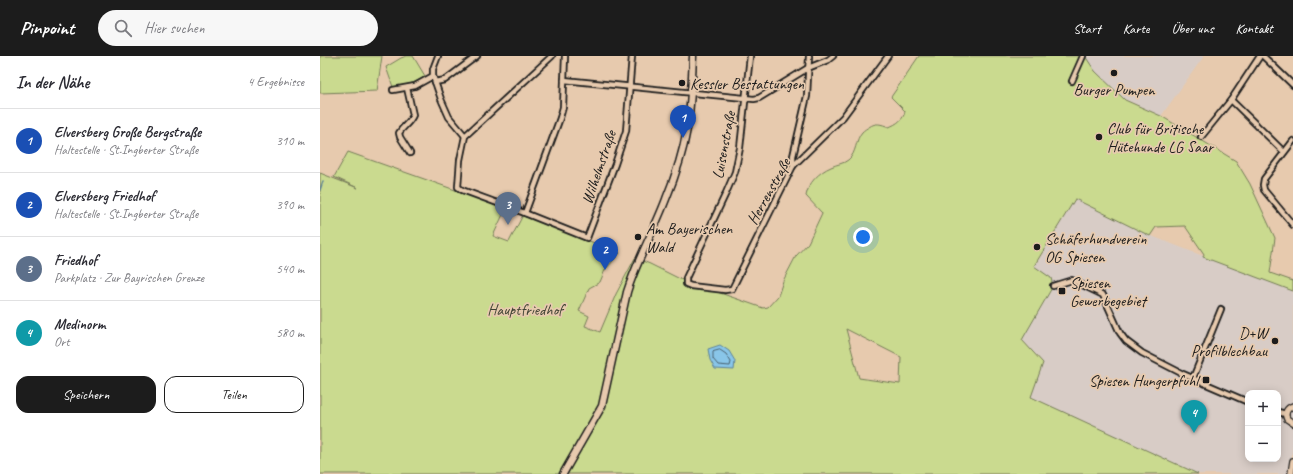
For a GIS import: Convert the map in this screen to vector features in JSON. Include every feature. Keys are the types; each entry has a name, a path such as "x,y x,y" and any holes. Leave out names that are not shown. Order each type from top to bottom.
{"main road":[{"path":"563,474 602,406 627,292 634,271 661,211 680,158 687,127 691,94 693,56"}],"street":[{"path":"438,56 433,68 435,82 449,117 465,136"},
{"path":"435,82 445,80 477,56"},
{"path":"552,56 465,136 460,160 458,187 462,190 525,213 563,107 565,56"},
{"name":"Wilhelmstraße","path":"525,213 587,238 626,131 632,56"},
{"name":"Luisenstraße","path":"686,278 735,172 740,148 750,56"},
{"path":"793,166 793,156 807,96 809,56"},
{"path":"564,80 691,94 745,99 758,98 808,68 828,60 832,56"},
{"name":"Herrenstraße","path":"686,278 686,284 691,286 724,290 732,289 793,166 843,116 888,56"},
{"path":"1072,80 1082,56"},
{"path":"1201,137 1231,100 1261,56 1293,85"},
{"path":"393,90 407,88 421,83 433,76"},
{"path":"407,88 413,115 412,119 398,133 410,153"},
{"path":"1231,100 1284,152"},
{"path":"1293,141 1264,179 1263,185 1264,190 1293,225"},
{"path":"1053,286 1072,280 1103,295 1120,333 1126,341 1142,353 1193,378 1245,401"},
{"path":"1193,378 1221,309"},
{"path":"1293,406 1288,408 1286,414 1288,421 1293,423"},
{"path":"1281,413 1286,414"},
{"path":"1291,474 1293,461"}],"shaded area":[{"path":"1019,56 1204,56 1161,116 1126,100 1080,103"},
{"path":"1075,199 1149,235 1293,291 1293,444 1290,474 1198,474 1031,397 1043,363 1022,340 1053,286 1034,267"}],"green space":[{"path":"320,56 382,56 377,91 320,93"},
{"path":"406,56 413,56 425,76 406,85 393,87 386,67"},
{"name":"Hauptfriedhof","path":"919,56 1085,56 1095,71 1125,100 1161,116 1236,161 1250,184 1275,238 1270,273 1293,281 1293,291 1203,257 1204,254 1185,226 1156,227 1150,236 1075,199 1034,266 1051,278 1053,286 1022,340 1043,363 1031,397 1198,474 320,474 320,173 358,188 334,177 348,152 506,208 493,236 509,242 523,215 620,253 605,270 600,282 589,288 579,311 589,316 585,326 600,332 616,294 635,258 680,279 763,308 768,307 778,296 783,281 796,256 808,243 822,213 806,196 809,187 815,178 822,172 848,160 851,157 862,132 876,124 889,127 902,119 905,111 891,97","holes":["846,329 901,357 900,384 859,378"]}],"water":[{"path":"720,345 729,351 735,361 734,370 715,369 710,360 708,349"}],"waterway":[{"path":"320,190 323,181"}],"place":[{"name":"Burger Pumpen","path":"1114,73"},
{"name":"Kessler Bestattungen","path":"682,83"},
{"name":"Club für Britische Hütehunde LG Saar","path":"1099,137"},
{"name":"Elversberg Große Bergstraße","path":"683,138"},
{"name":"Friedhof","path":"508,225"},
{"name":"Am Bayerischen Wald","path":"638,237"},
{"name":"Schäferhundverein OG Spiesen","path":"1037,247"},
{"name":"Elversberg Friedhof","path":"605,270"},
{"name":"Spiesen Gewerbegebiet","path":"1062,291"},
{"name":"D+W Profilblechbau","path":"1275,341"},
{"name":"Spiesen Hungerpfuhl","path":"1206,380"},
{"name":"Medinorm","path":"1194,433"}]}
